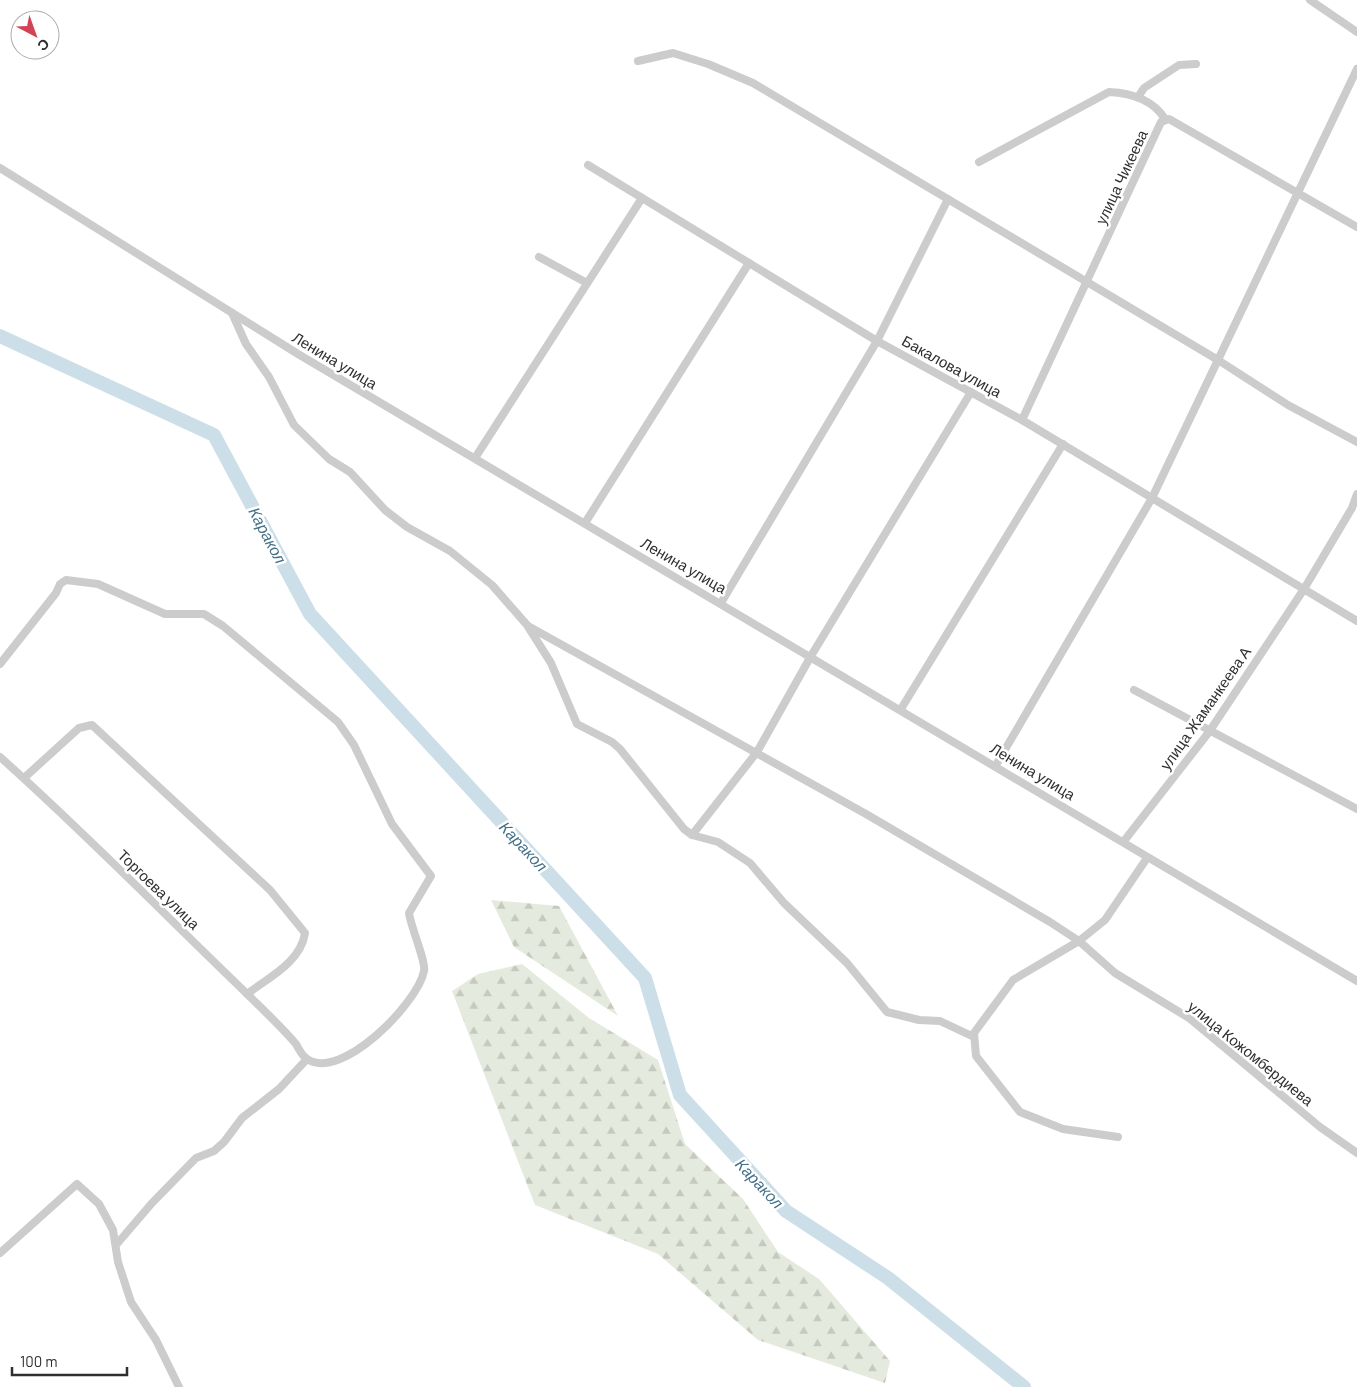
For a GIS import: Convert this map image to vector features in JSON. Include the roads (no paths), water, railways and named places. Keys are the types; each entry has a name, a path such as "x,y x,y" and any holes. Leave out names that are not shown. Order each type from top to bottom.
{"street":[{"path":"1310,0 1357,32"},
{"path":"638,61 673,53 708,64 753,83 1218,360 1288,405 1357,442"},
{"path":"1138,97 1144,88 1179,65 1196,64"},
{"path":"996,765 1152,498 1357,69"},
{"path":"979,162 1109,92 1125,92 1138,97 1161,112 1165,119"},
{"name":"улица Чикеева","path":"1022,420 1161,122 1165,119 1169,119 1357,227"},
{"name":"Бакалова улица","path":"588,165 877,341 1022,420 1357,621"},
{"name":"Ленина улица","path":"0,168 232,313 474,458 1124,841 1147,858 1307,949 1357,981"},
{"path":"474,458 642,198"},
{"path":"721,603 877,341 948,199"},
{"path":"539,257 587,284"},
{"path":"585,523 749,263"},
{"path":"232,313 246,344 268,376 294,425 329,459 350,472 362,487 400,521 473,568 492,585 526,625 551,663 577,724 612,742 620,749 672,816 692,835 718,842 750,863 784,903 847,963 887,1012 919,1020 940,1021 974,1037"},
{"path":"692,835 756,752 811,656 972,392"},
{"path":"901,709 1063,444"},
{"name":"улица Жаманкеева А","path":"1124,841 1209,732 1304,588 1352,508 1357,494"},
{"path":"0,664 56,593 60,584 66,580 98,584 165,614 204,614 223,626 338,722 354,746 392,824 431,876 409,913 425,968 422,979 411,998 392,1022 359,1049 339,1060 319,1063 307,1059 278,1089 242,1118 224,1142 214,1151 196,1158 152,1203 116,1246"},
{"name":"улица Кожомбердиева","path":"526,625 756,752 986,883 1079,941 1115,973 1189,1018 1312,1121 1357,1152"},
{"path":"1134,690 1209,732 1357,809"},
{"path":"24,778 79,728 92,725 270,890 306,933 299,952 247,994"},
{"name":"Торгоева улица","path":"0,757 247,994 296,1044 307,1059"},
{"path":"1118,1137 1063,1130 1020,1112 976,1056 974,1033 1013,980 1079,941 1106,920 1147,858"},
{"path":"0,1253 77,1184 99,1204 113,1230 118,1262 131,1302 156,1340 179,1387"}],"waterway":[{"name":"Каракол","path":"0,336 214,435 310,614 645,978 680,1095 786,1211 888,1278 1024,1387"}]}
